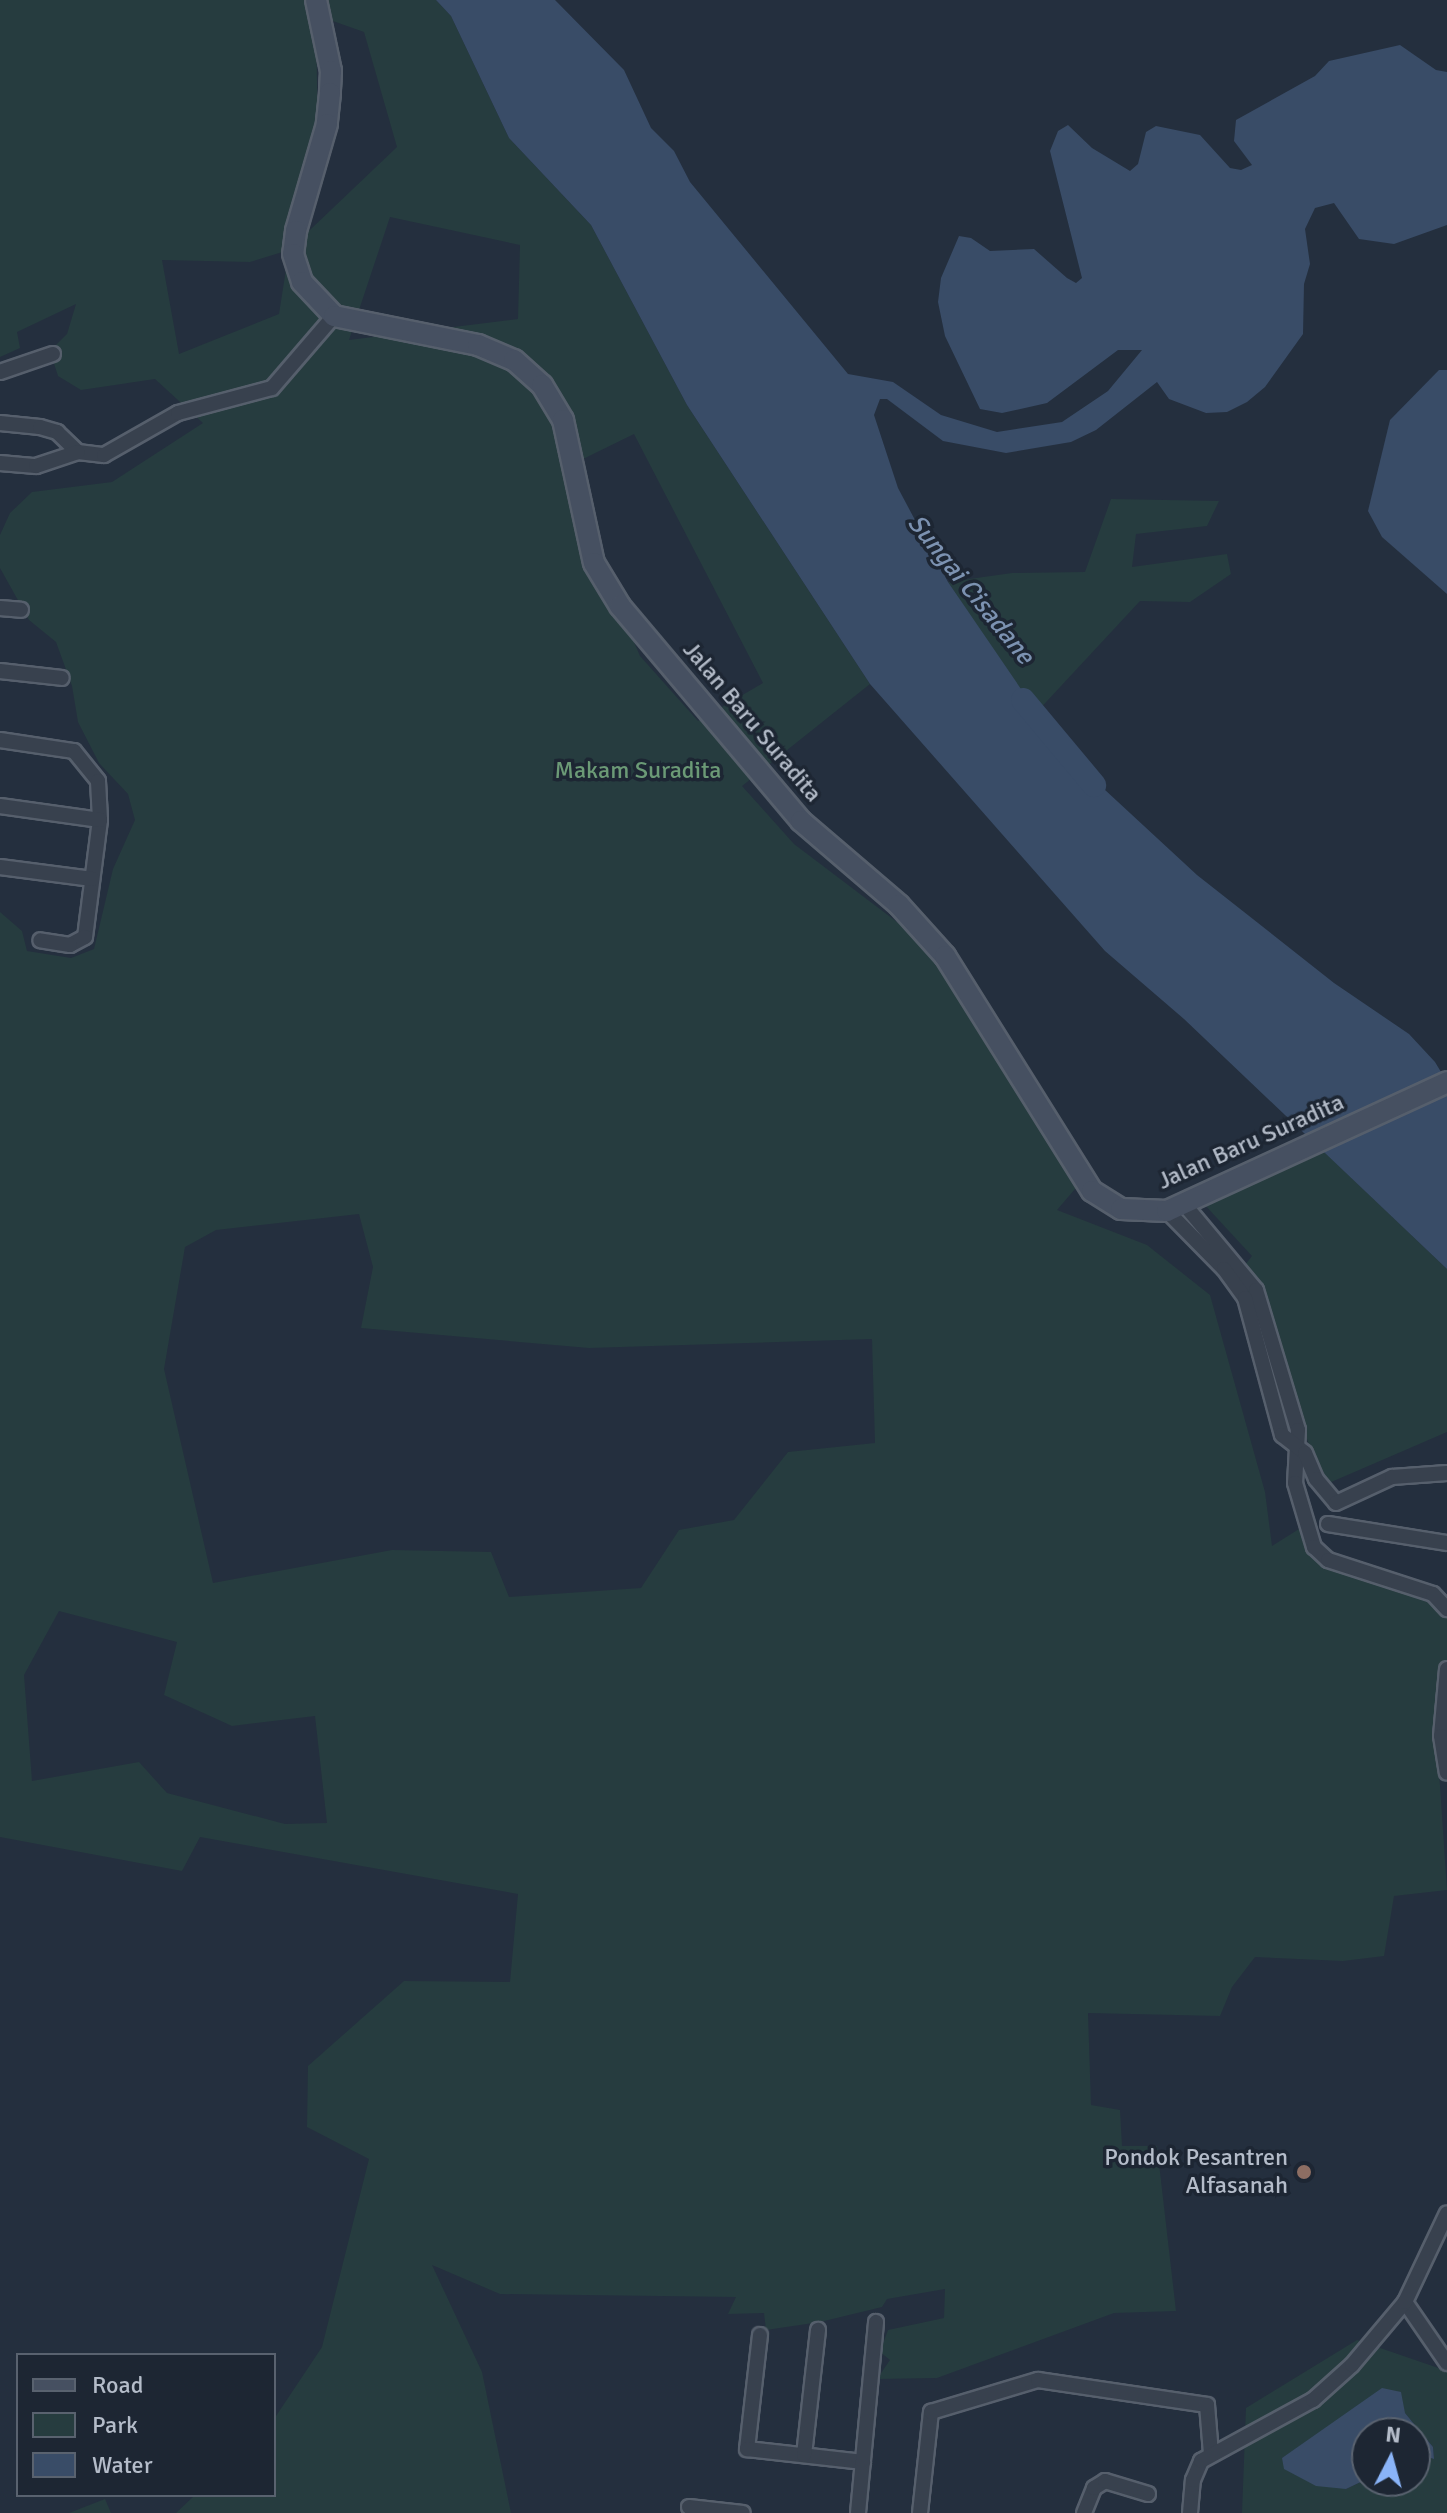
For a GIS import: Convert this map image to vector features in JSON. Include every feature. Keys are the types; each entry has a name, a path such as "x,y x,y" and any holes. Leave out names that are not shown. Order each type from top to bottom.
{"main road":[{"path":"316,0 331,71 327,124 301,203 293,254 310,294 334,316"},
{"name":"Jalan Baru Suradita","path":"334,316 478,345 514,360 542,385 563,420 594,563 620,606 801,821 899,905 945,956 1092,1191 1121,1209 1182,1205 1447,1082"}],"street":[{"path":"0,463 36,466 78,452 104,455 178,413 272,388 334,316"},
{"path":"0,372 53,354"},
{"path":"0,423 57,432 78,452"},
{"path":"0,608 21,610"},
{"path":"0,671 62,678"},
{"path":"0,740 62,747 82,756 98,781 100,820 84,941 40,940"},
{"path":"0,806 100,820"},
{"path":"0,867 92,879"},
{"path":"1182,1205 1245,1298 1282,1435 1305,1453 1316,1479 1336,1503 1392,1477 1447,1473"},
{"path":"1294,1447 1300,1511 1314,1547 1328,1560 1433,1594 1447,1609"},
{"path":"1328,1524 1447,1543"},
{"path":"1447,1669 1441,1736 1447,1773"},
{"path":"1190,2513 1193,2480 1201,2461 1313,2400 1352,2365 1405,2302 1447,2213"},
{"path":"1405,2302 1447,2363"},
{"path":"858,2513 876,2322"},
{"path":"804,2455 818,2330"},
{"path":"760,2335 747,2449 863,2462"},
{"path":"920,2513 931,2412 1038,2380 1207,2405 1211,2454"},
{"path":"1084,2513 1094,2488 1105,2481 1148,2494"},
{"path":"689,2507 743,2513"}],"green space":[{"name":"Makam Suradita","path":"0,0 436,0 451,16 509,138 591,225 687,405 870,684 742,786 794,844 963,972 1087,1175 1057,1210 1147,1245 1210,1295 1265,1492 1272,1546 1299,1529 1318,1554 1447,1596 1447,1664 1437,1741 1447,1890 1394,1896 1384,1956 1343,1961 1255,1957 1232,1987 1220,2016 1088,2013 1091,2105 1120,2110 1122,2146 1157,2146 1176,2311 1114,2313 937,2378 877,2379 890,2360 880,2352 888,2330 944,2318 945,2289 887,2299 882,2307 820,2322 766,2330 764,2313 728,2314 736,2297 500,2294 432,2265 482,2372 511,2513 176,2513 193,2497 276,2497 276,2416 322,2347 369,2159 307,2127 308,2066 404,1981 510,1982 518,1894 200,1837 182,1871 0,1837 0,912 22,931 27,951 71,958 94,949 113,869 135,820 128,794 99,763 78,722 72,686 56,642 29,620 0,568 0,535 10,513 32,492 112,482 203,423 155,379 81,390 58,376 50,351 67,334 76,304 17,332 20,348 0,357","holes":["316,15 364,32 397,147 291,248 318,150","390,217 520,245 518,319 349,340","289,250 279,314 179,354 162,260 250,262","634,434 763,683 698,721 640,656 603,570 579,461","359,1214 373,1267 361,1328 589,1348 872,1339 875,1443 788,1452 734,1520 679,1530 641,1588 509,1597 491,1552 392,1550 213,1583 164,1369 185,1247 216,1230","59,1611 177,1642 164,1695 232,1726 315,1716 327,1823 285,1824 167,1793 139,1762 32,1781 24,1675"]},
{"path":"1111,499 1219,501 1207,526 1136,534 1132,567 1227,554 1231,574 1190,602 1140,601 1035,714 948,582 1012,573 1085,572"},
{"path":"1315,1143 1447,1269 1447,1432 1329,1483 1309,1445 1267,1310 1245,1265 1252,1256 1204,1204"},
{"path":"1357,2340 1447,2371 1447,2513 1242,2513 1246,2408"},
{"path":"105,2499 111,2513 69,2513"}],"water":[{"path":"436,0 555,0 624,70 651,128 674,151 690,182 848,374 893,382 941,415 997,432 1062,422 1108,391 1142,350 1118,350 1047,403 1002,413 980,409 945,336 938,302 941,278 959,236 971,238 990,251 1034,249 1067,278 1076,283 1082,278 1050,151 1058,131 1068,125 1092,148 1130,171 1138,164 1146,132 1156,126 1200,135 1230,168 1241,170 1252,165 1234,141 1236,120 1315,76 1329,61 1400,45 1436,70 1447,72 1447,225 1394,244 1359,239 1334,203 1315,208 1305,229 1310,264 1304,284 1303,334 1265,387 1247,402 1227,412 1206,413 1169,399 1157,382 1096,430 1071,442 1006,453 943,441 887,399 880,399 874,415 898,488 948,582 1064,752 1197,875 1334,983 1409,1034 1435,1062 1447,1082 1447,1269 1184,1019 1105,951 870,684 687,405 591,225 509,138 451,16"},
{"path":"1439,370 1447,370 1447,594 1382,537 1368,511 1390,420"},
{"path":"1382,2388 1401,2392 1408,2417 1351,2417 1351,2487 1346,2489 1316,2486 1284,2469 1282,2458"}],"waterway":[{"name":"Sungai Cisadane","path":"1023,700 1094,785"}],"place":[{"name":"Pondok Pesantren Alfasanah","path":"1304,2172"}]}
